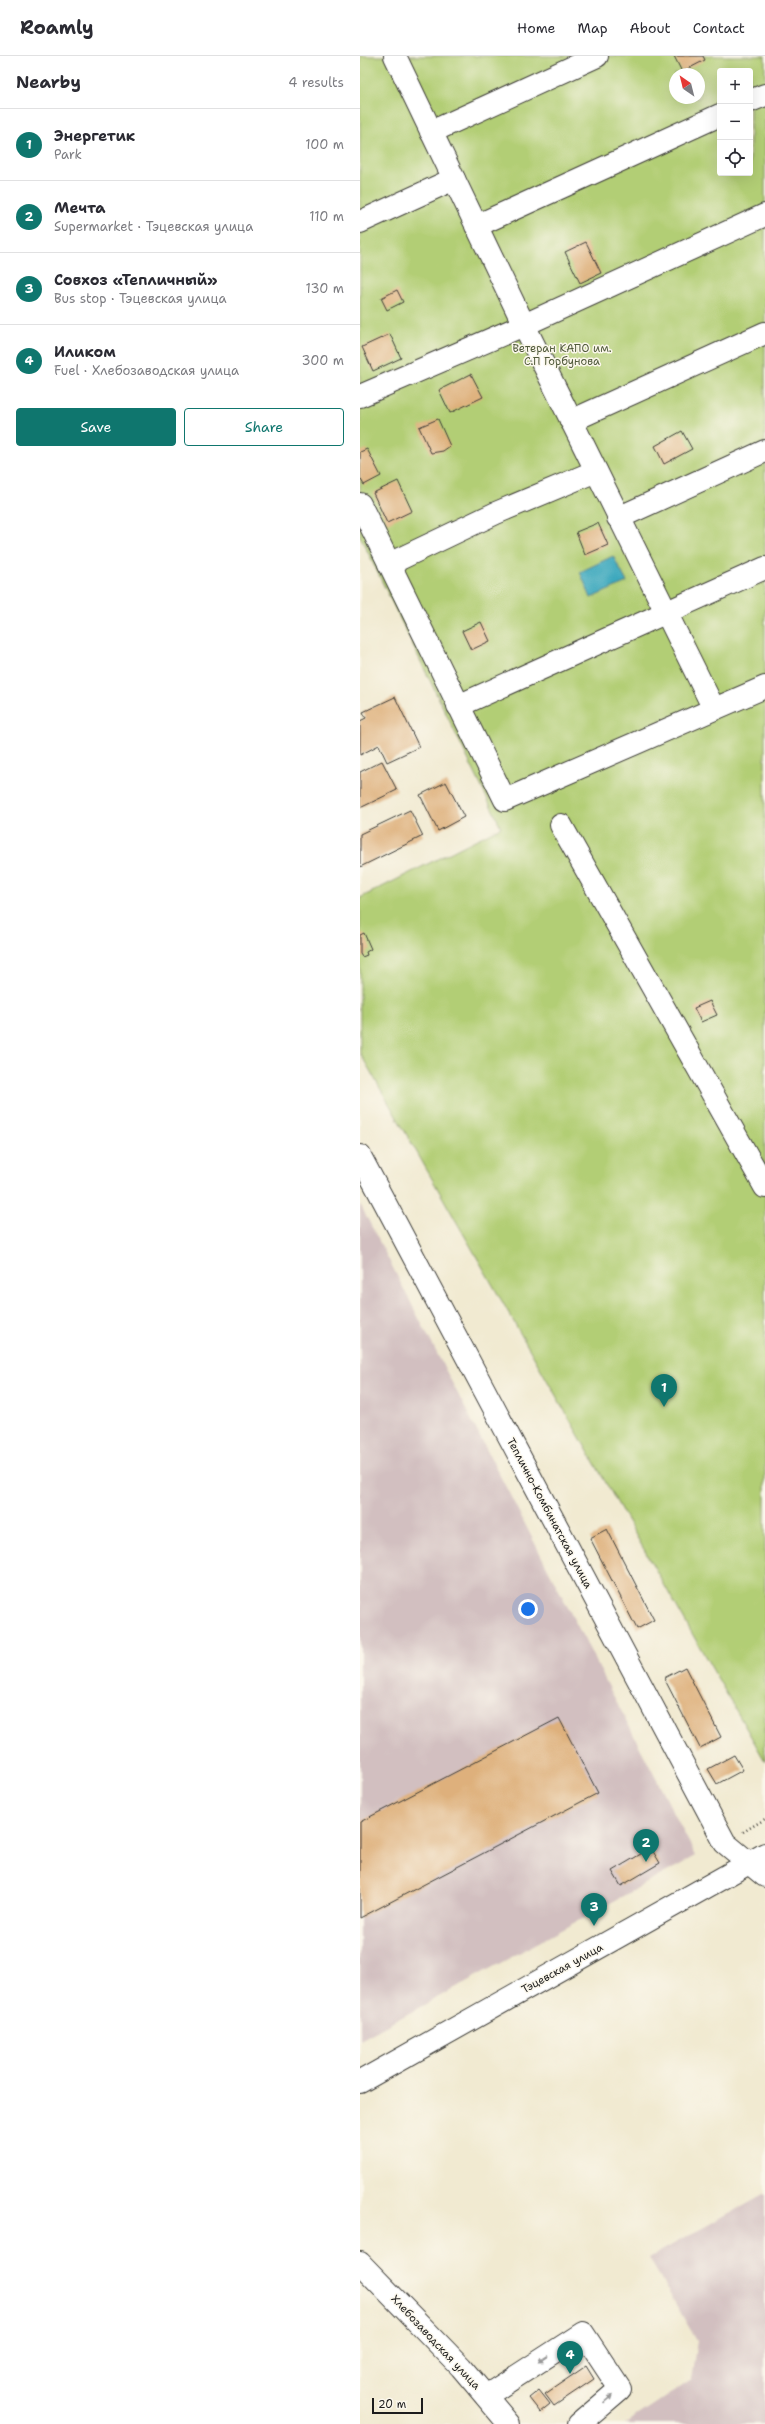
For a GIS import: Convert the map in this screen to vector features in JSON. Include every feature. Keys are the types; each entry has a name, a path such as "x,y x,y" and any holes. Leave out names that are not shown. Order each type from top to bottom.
{"street":[{"path":"395,56 618,518 714,709"},
{"path":"431,132 597,56"},
{"path":"753,100 765,94"},
{"path":"476,226 717,116"},
{"path":"360,222 454,179"},
{"path":"360,396 524,325 765,215"},
{"path":"571,421 765,333"},
{"path":"618,518 765,451"},
{"path":"389,564 496,512 596,471"},
{"path":"360,504 505,800 765,686"},
{"path":"458,706 765,568"},
{"path":"561,825 765,1187"},
{"name":"Теплично-Комбинатская улица","path":"360,1156 725,1843 760,1864"},
{"name":"Тэцевская улица","path":"360,2082 760,1864"},
{"name":"Хлебозаводская улица","path":"360,2263 461,2366 509,2424"},
{"path":"486,2396 583,2333 620,2389 579,2424"}],"path":[{"path":"725,1843 765,1819"}],"shaded area":[{"path":"360,1204 696,1856 360,2040"},
{"path":"765,2193 765,2424 625,2424 691,2380 697,2341 649,2258"}],"green space":[{"name":"Ветеран КАПО им. С.П Горбунова","path":"360,56 765,56 765,1761 360,1053 360,898 501,827 360,536"}],"water":[{"path":"613,556 627,582 591,598 580,572"}],"building":[{"path":"674,56 703,56 705,60 690,68 680,68"},
{"path":"586,242 601,273 580,283 565,252"},
{"path":"397,290 403,302 387,310 381,298"},
{"path":"390,334 401,358 373,371 362,347"},
{"path":"471,374 483,397 450,413 439,390"},
{"path":"438,419 450,446 443,451 431,453 419,427"},
{"path":"682,431 692,449 664,464 655,446"},
{"path":"367,449 381,476 364,485 360,478 360,452"},
{"path":"398,481 412,511 387,523 373,493"},
{"path":"598,523 608,545 585,555 576,532"},
{"path":"481,622 490,641 471,650 462,631"},
{"path":"395,697 419,747 387,762 379,745 360,755 360,721 366,718 363,712"},
{"path":"382,761 397,790 360,808 360,772"},
{"path":"446,782 464,817 438,831 420,795"},
{"path":"410,810 423,836 360,867 360,834"},
{"path":"364,933 371,949 366,952 367,955 362,957 360,954 360,935"},
{"path":"710,1001 717,1015 701,1022 694,1008"},
{"path":"607,1529 654,1620 637,1629 590,1538"},
{"path":"685,1667 721,1737 700,1748 664,1678"},
{"path":"559,1718 598,1793 360,1918 360,1822"},
{"path":"734,1755 743,1770 717,1784 708,1769"},
{"path":"651,1848 660,1863 621,1886 612,1871"},
{"path":"586,2366 594,2379 554,2406 545,2394"},
{"path":"539,2390 550,2404 540,2412 529,2398"}],"place":[{"name":"Энергетик","path":"664,1407"},
{"name":"Мечта","path":"646,1862"},
{"name":"Совхоз «Тепличный»","path":"594,1926"},
{"name":"Иликом","path":"570,2374"}]}
